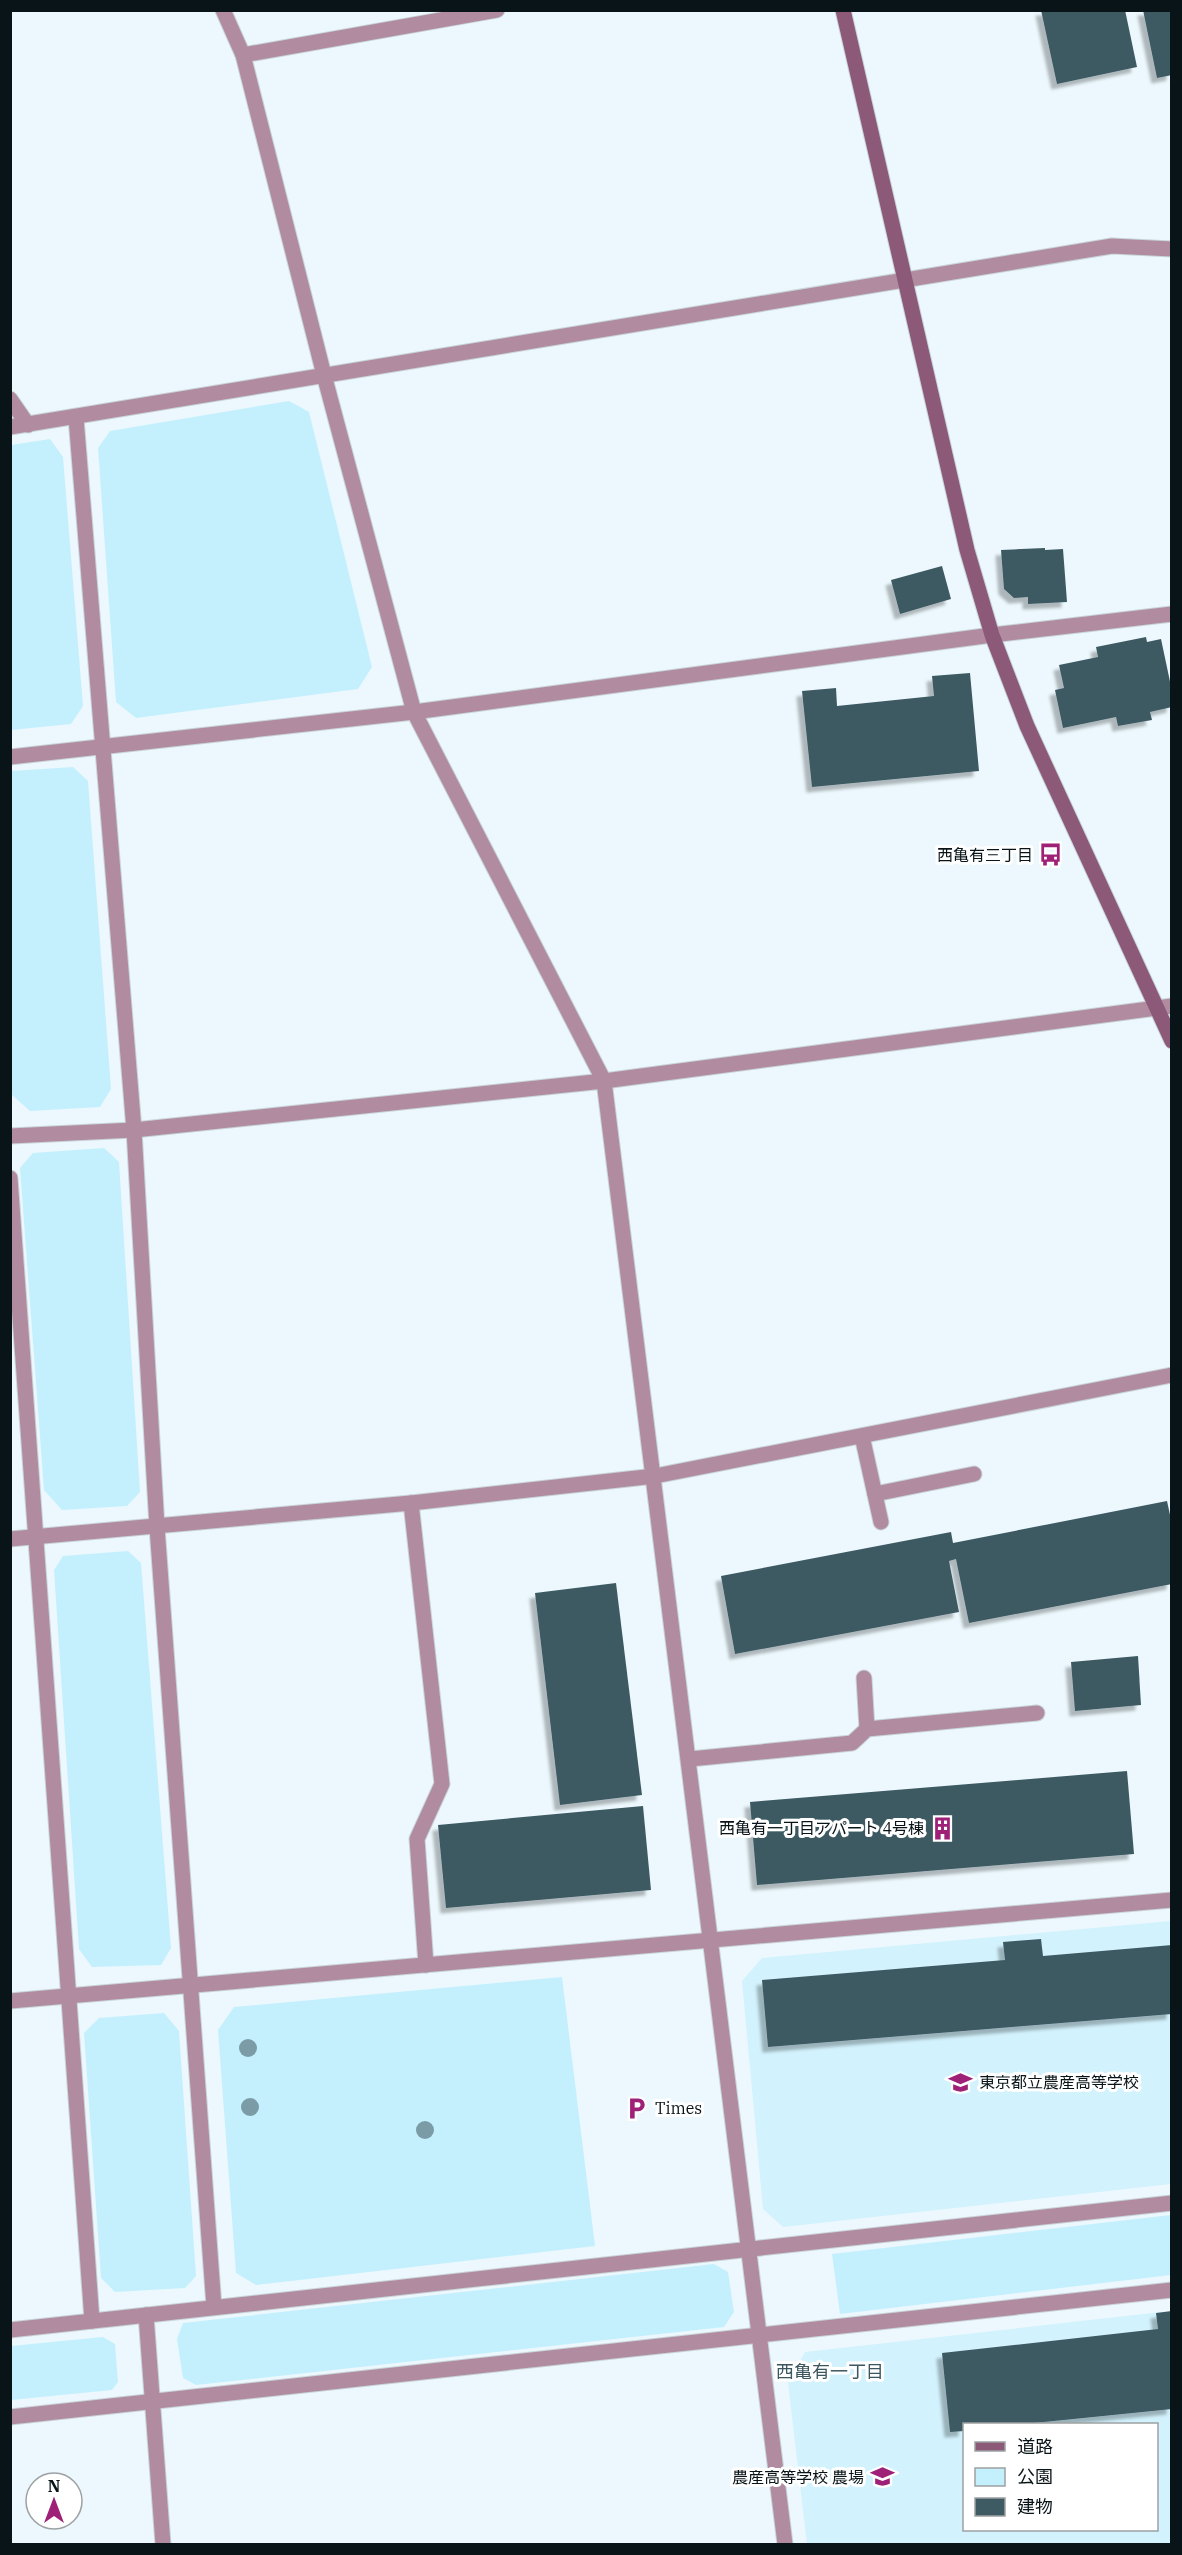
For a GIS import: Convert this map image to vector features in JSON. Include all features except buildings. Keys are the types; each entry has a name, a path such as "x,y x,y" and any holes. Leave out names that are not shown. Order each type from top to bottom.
{"street":[{"path":"223,10 243,55 324,375 414,712 604,1080 690,1759 785,2544"},
{"path":"243,55 497,10"},
{"path":"843,10 967,550 992,635 1027,726 1164,1007 1172,1041"},
{"path":"10,428 1112,246 1172,249"},
{"path":"10,399 27,425"},
{"path":"76,418 134,1130 157,1527 214,2307"},
{"path":"10,757 414,712 992,635 1172,615"},
{"path":"10,1136 134,1130 604,1080 1164,1007"},
{"path":"10,1178 92,2321"},
{"path":"10,1539 411,1503 655,1476 1172,1375"},
{"path":"862,1436 880,1522"},
{"path":"874,1494 974,1474"},
{"path":"411,1503 442,1784 417,1839 426,1965"},
{"path":"864,1678 867,1729"},
{"path":"690,1759 852,1743 867,1729 1037,1713"},
{"path":"10,2001 1172,1900"},
{"path":"10,2330 1172,2203"},
{"path":"10,2417 1172,2290"},
{"path":"146,2314 163,2544"}],"shaded area":[{"name":"東京都立農産高等学校","path":"1171,1921 1171,2184 783,2227 763,2209 742,1981 762,1958"},
{"name":"農産高等学校 農場","path":"1171,2311 1171,2544 807,2544 788,2383 805,2352"}],"green space":[{"path":"289,401 309,412 372,667 358,689 136,718 116,702 98,448 110,431"},
{"path":"50,439 63,457 83,706 71,724 11,730 11,445"},
{"path":"73,767 88,781 111,1089 100,1107 30,1111 12,1095 11,771"},
{"path":"104,1148 119,1162 140,1492 127,1506 62,1510 44,1490 20,1168 33,1153"},
{"path":"128,1551 141,1563 171,1948 161,1965 92,1967 79,1949 54,1570 63,1556"},
{"path":"562,1977 595,2246 256,2285 236,2273 218,2030 234,2007"},
{"path":"164,2013 179,2031 196,2276 185,2288 115,2292 101,2278 84,2033 99,2018"},
{"path":"1171,2215 1171,2275 840,2314 832,2254"},
{"path":"714,2264 728,2272 734,2312 724,2327 196,2385 183,2378 177,2339 183,2323"},
{"path":"103,2337 115,2344 118,2382 112,2390 11,2400 11,2346"}],"place":[{"name":"西亀有三丁目","path":"1051,855"},
{"name":"西亀有一丁目アパート 4号棟","path":"942,1828"},
{"name":"東京都立農産高等学校","path":"961,2082"},
{"name":"Times","path":"637,2108"},
{"name":"農産高等学校 農場","path":"882,2477"}],"district":[{"name":"西亀有一丁目","path":"830,2372"}]}
